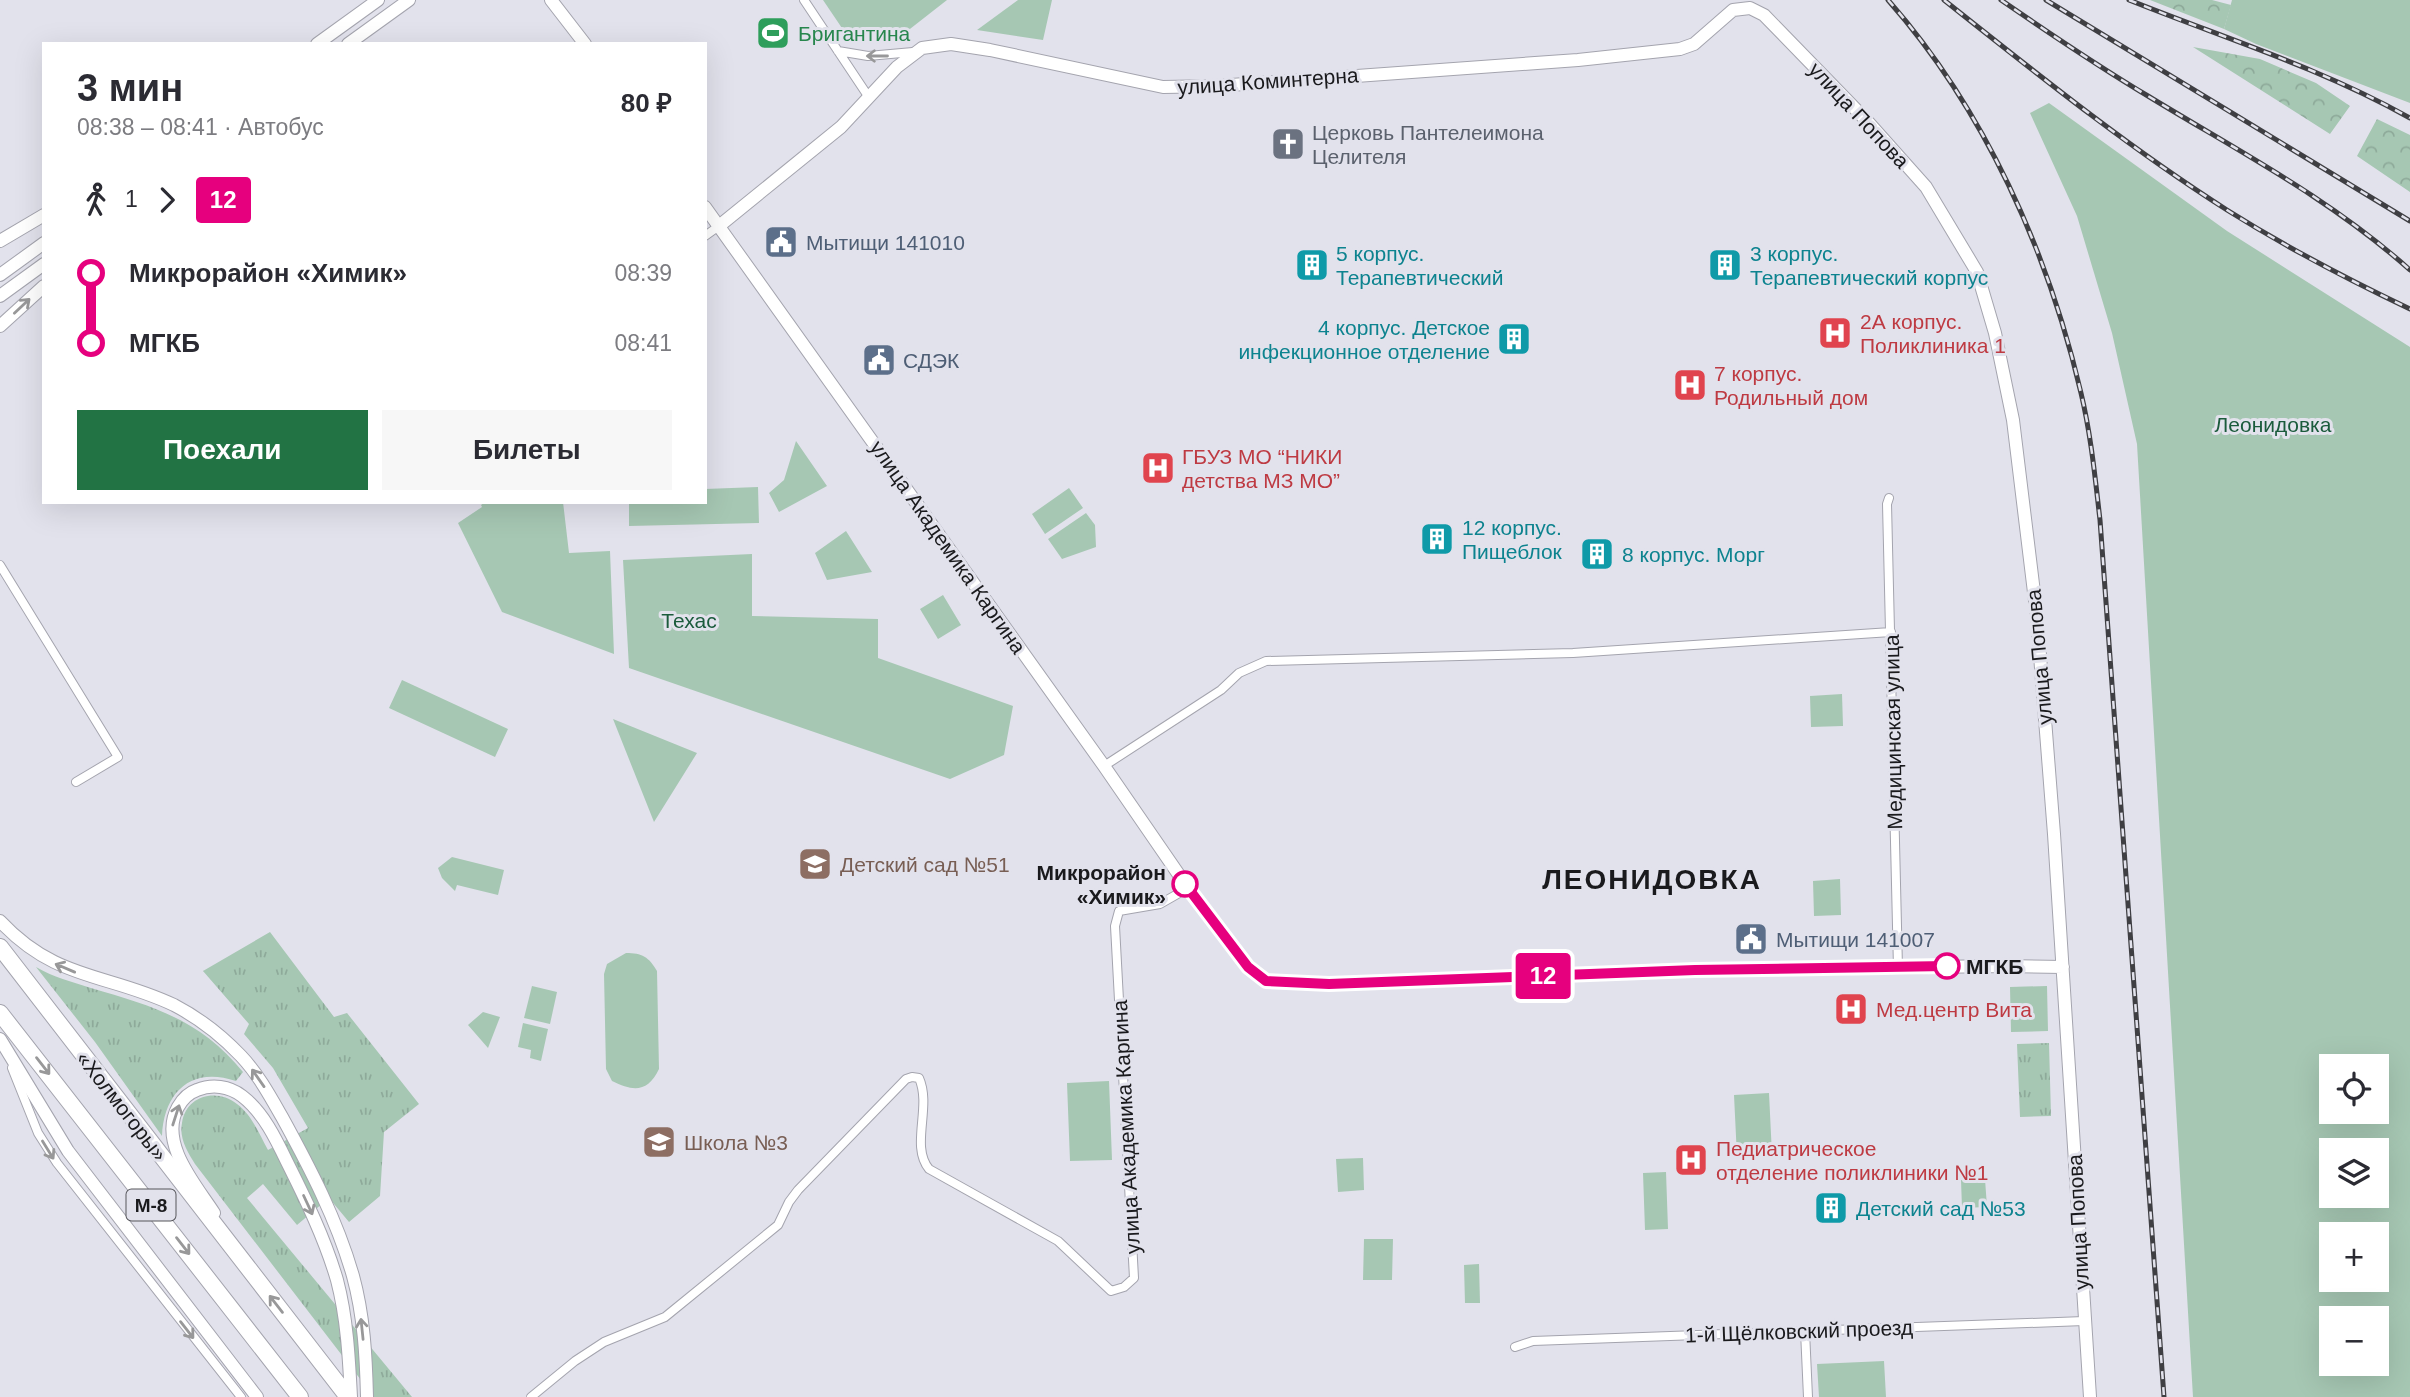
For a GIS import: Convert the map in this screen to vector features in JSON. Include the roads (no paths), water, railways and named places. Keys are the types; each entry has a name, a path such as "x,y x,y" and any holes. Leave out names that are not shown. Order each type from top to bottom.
{"highway":[{"name":"«Холмогоры»","path":"0,947 349,1397"},
{"name":"«Холмогоры»","path":"0,1013 300,1397"}],"street":[{"path":"320,42 378,0"},
{"path":"351,42 409,0"},
{"path":"804,0 868,96"},
{"path":"554,2 584,42"},
{"name":"улица Коминтерна","path":"916,51 951,44 1163,87 1217,86 1680,50 1694,44 1733,10 1750,8"},
{"name":"улица Попова","path":"1750,8 1769,20 1868,122 1926,187 1977,272 1995,333 2013,420 2037,614 2063,967 2090,1397"},
{"path":"838,51 868,57 916,51"},
{"path":"707,235 841,127 868,96 916,51"},
{"name":"улица Академика Каргина","path":"707,210 1188,888 1248,967 1266,981 1329,984 1695,970 1898,968"},
{"path":"0,241 42,216"},
{"path":"0,275 42,244"},
{"path":"0,296 42,265"},
{"path":"0,326 42,288"},
{"name":"Медицинская улица","path":"1889,498 1886,503 1898,968"},
{"path":"0,565 118,757 76,782"},
{"path":"1104,766 1221,690 1239,673 1266,661 1573,653 1891,632"},
{"name":"улица Академика Каргина","path":"531,1397 575,1361 604,1342 665,1317 778,1225 798,1190 906,1079 912,1077 919,1078 924,1091 921,1150 929,1169 1058,1241 1111,1291 1124,1287 1134,1278 1115,926 1119,911 1160,904 1188,888"},
{"path":"0,921 19,940 46,959 77,973 171,1004 208,1025 243,1058 259,1079 293,1136 336,1227 353,1278 361,1318 367,1397"},
{"path":"1898,968 2003,965 2063,967"},
{"path":"1,1040 68,1151 257,1397"},
{"path":"1,1040 30,1115 47,1149 241,1397"},
{"path":"258,1281 186,1169 173,1138 172,1123 183,1099 206,1087 220,1086 242,1096 255,1109 278,1144 310,1208 326,1245 337,1282 345,1321 349,1397"},
{"name":"1-й Щёлковский проезд","path":"1515,1347 1533,1341 2084,1321"},
{"path":"1805,1331 1808,1397"}],"railway":[{"path":"1888,0 1923,43 1954,88 2008,185 2051,288 2084,409 2100,520 2164,1397"},
{"path":"1944,0 2083,109 2190,186 2294,250 2410,309"},
{"path":"2001,0 2111,73 2316,198 2380,244 2410,270"},
{"path":"2046,0 2410,221"},
{"path":"2129,0 2272,54 2342,84 2410,118"}],"place":[{"name":"Бригантина","path":"773,33"},
{"name":"Церковь Пантелеимона Целителя","path":"1288,144"},
{"name":"Мытищи 141010","path":"781,242"},
{"name":"5 корпус. Терапевтический","path":"1312,265"},
{"name":"3 корпус. Терапевтический корпус","path":"1725,265"},
{"name":"2А корпус. Поликлиника 1","path":"1835,333"},
{"name":"4 корпус. Детское инфекционное отделение","path":"1514,339"},
{"name":"СДЭК","path":"879,360"},
{"name":"7 корпус. Родильный дом","path":"1690,385"},
{"name":"ГБУЗ МО “НИКИ детства МЗ МО”","path":"1158,468"},
{"name":"12 корпус. Пищеблок","path":"1437,539"},
{"name":"8 корпус. Морг","path":"1597,554"},
{"name":"Детский сад №51","path":"815,864"},
{"name":"Микрорайон «Химик»","path":"1185,884"},
{"name":"Мытищи 141007","path":"1751,939"},
{"name":"МГКБ","path":"1947,966"},
{"name":"Мед.центр Вита","path":"1851,1009"},
{"name":"Школа №3","path":"659,1142"},
{"name":"Педиатрическое отделение поликлиники №1","path":"1691,1160"},
{"name":"Детский сад №53","path":"1831,1208"}],"district":[{"name":"ЛЕОНИДОВКА","path":"1652,879"}],"park label":[{"name":"Леонидовка","path":"2273,424"},
{"name":"Техас","path":"689,620"}]}
